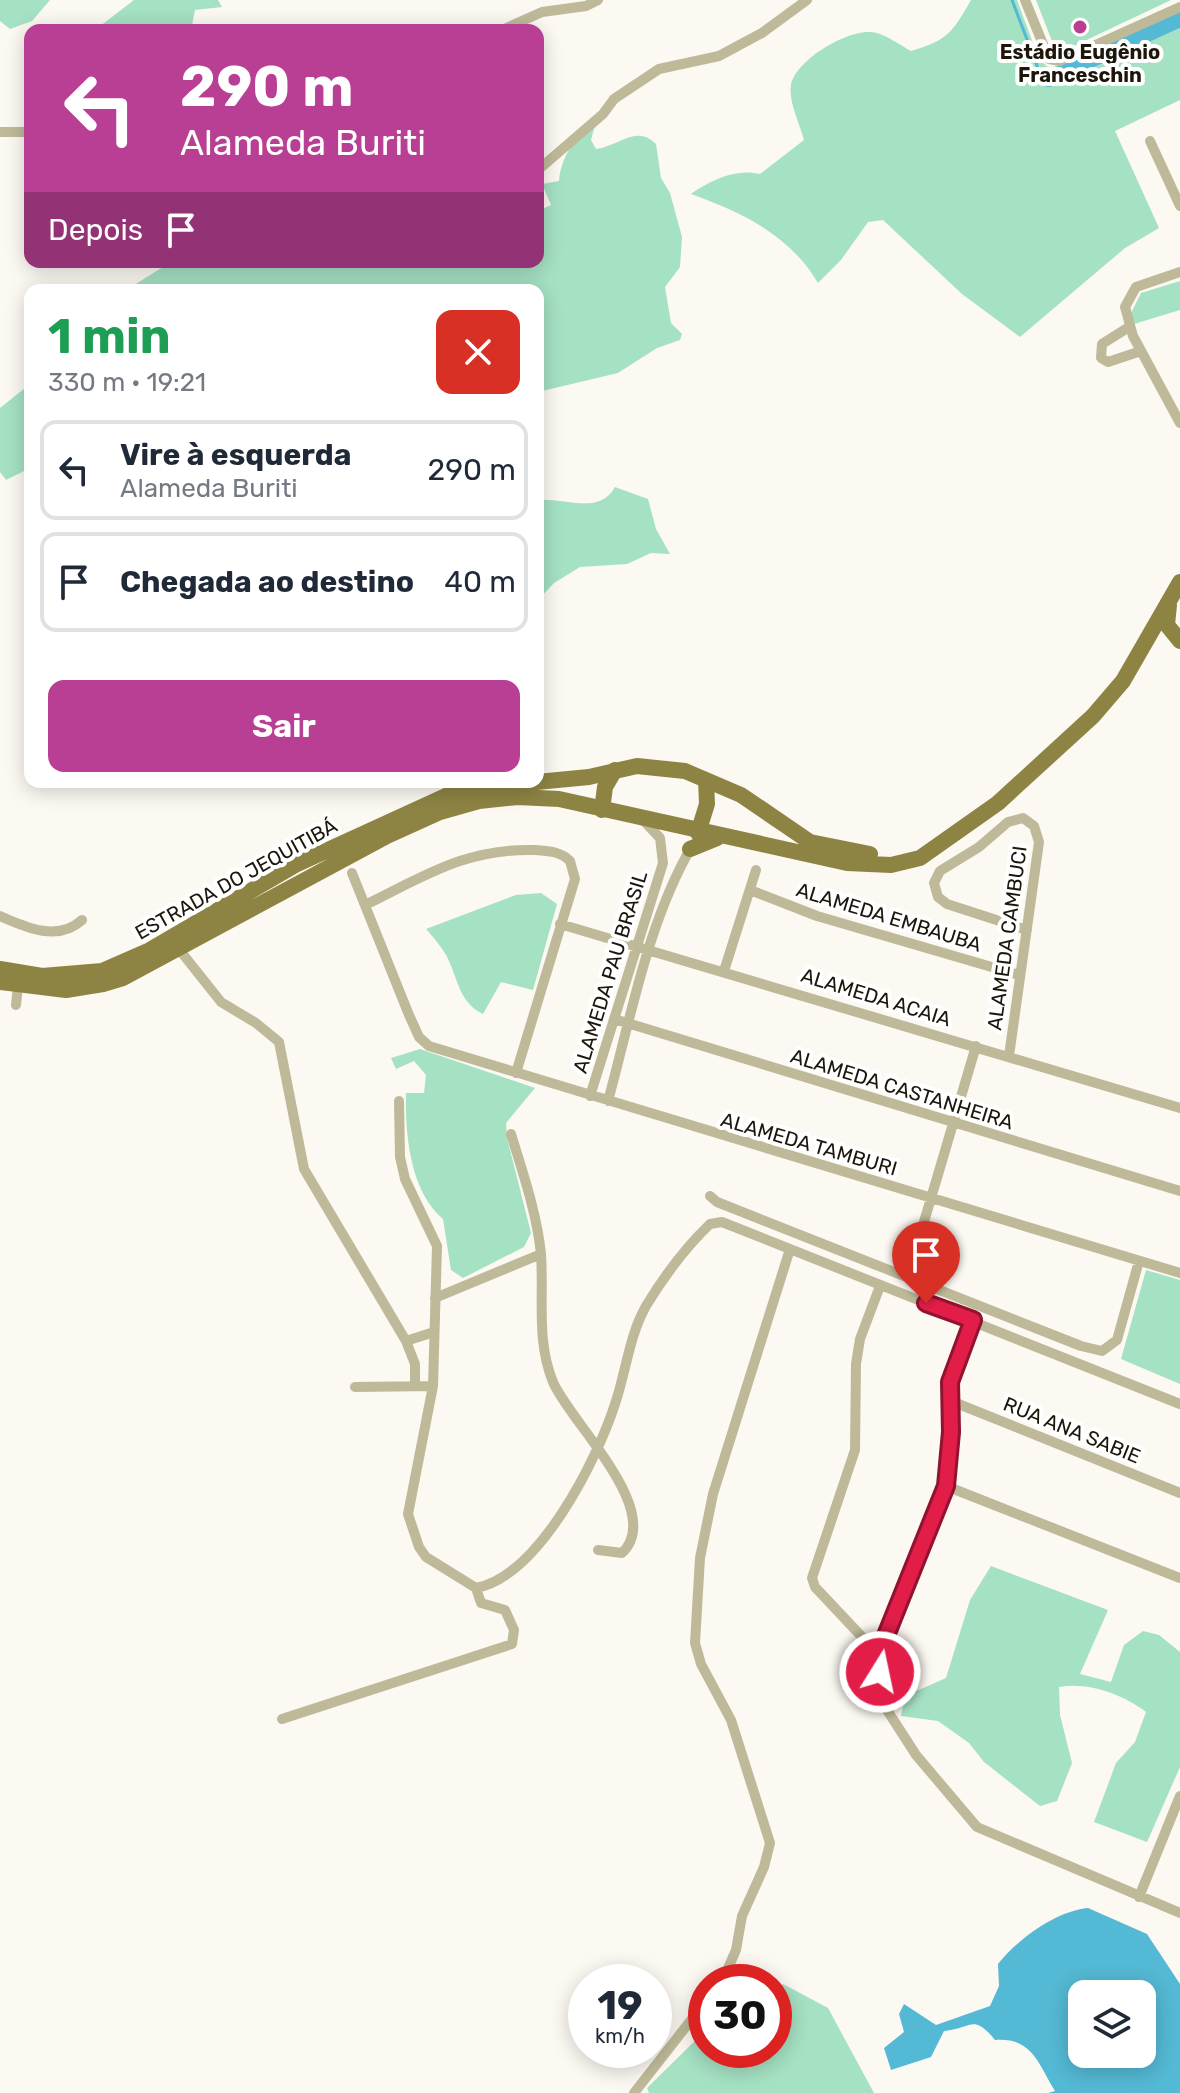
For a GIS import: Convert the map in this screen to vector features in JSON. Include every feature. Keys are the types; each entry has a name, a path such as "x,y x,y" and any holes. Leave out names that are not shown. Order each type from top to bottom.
{"main road":[{"name":"ESTRADA DO JEQUITIBÁ","path":"0,982 66,990 103,984 178,948 298,881 440,812 479,801 518,797 559,799 698,833 847,863 891,865 920,858 998,803 1093,716 1123,681 1180,582"},
{"path":"1170,600 1167,625 1180,642"},
{"path":"1143,649 1165,639 1180,642"},
{"name":"ESTRADA DO JEQUITIBÁ","path":"544,783 615,770 661,766 706,780 761,807 798,836 829,847 861,854 895,854 942,844"},
{"path":"602,810 605,787 615,770"},
{"path":"698,833 707,804 706,780"},
{"name":"ESTRADA DO JEQUITIBÁ","path":"0,969 42,976 102,971 141,955 295,865 411,809 481,788"},
{"path":"690,849 705,840 727,837"}],"street":[{"path":"515,24 542,12 586,6 598,0"},
{"path":"544,165 603,114 614,99 659,69 719,56 752,39 807,0"},
{"path":"1025,0 1049,59 1060,61 1180,7"},
{"path":"0,132 24,132"},
{"path":"1150,141 1180,206"},
{"path":"1180,272 1144,282 1129,295 1125,307 1129,327 1180,423"},
{"path":"1129,327 1102,344 1101,358 1108,362 1117,361 1141,351"},
{"name":"ALAMEDA PAU BRASIL","path":"590,1096 663,863 660,838 641,818"},
{"name":"ALAMEDA CAMBUCI","path":"1009,1056 1019,975 1027,930 1039,842 1034,826 1023,818 1008,822 979,847 940,871 934,883 938,897 947,904 1027,930"},
{"name":"ALAMEDA PAU BRASIL","path":"608,1101 651,950 678,869 698,833"},
{"path":"352,873 365,905 446,865 482,852 551,851 565,856 574,871 516,1073"},
{"path":"663,863 678,869"},
{"path":"724,971 756,870"},
{"name":"ALAMEDA EMBAUBA","path":"750,890 817,916 1019,975"},
{"name":"ALAMEDA TAMBURI","path":"365,905 414,1026 429,1046 1180,1273"},
{"path":"0,916 51,932 71,930 82,920"},
{"name":"ALAMEDA ACAIA","path":"560,924 1180,1108"},
{"path":"178,948 212,994 279,1042 304,1169 406,1341 415,1364 415,1385"},
{"path":"16,1005 18,985"},
{"name":"ALAMEDA CASTANHEIRA","path":"614,1019 1180,1191"},
{"path":"908,1276 976,1046"},
{"path":"282,1719 512,1644 515,1636 512,1621 505,1610 481,1603 476,1588 426,1557 419,1547 408,1514 433,1386 437,1246 405,1179 400,1157 399,1101"},
{"path":"511,1134 541,1254 543,1350 558,1392 622,1485 630,1506 633,1528 628,1547 622,1553 598,1550"},
{"path":"710,1196 717,1202 1081,1346 1102,1351 1117,1340 1139,1261"},
{"path":"476,1588 511,1571 536,1546 597,1449 615,1404 632,1337 646,1306 710,1224 722,1222 1180,1404"},
{"path":"730,1964 736,1950 742,1916 764,1867 770,1843 731,1720 701,1664 695,1643 701,1544 713,1494 790,1249"},
{"path":"435,1298 541,1254"},
{"path":"880,1286 856,1364 855,1450 816,1557 812,1578 815,1587 880,1656"},
{"path":"973,1320 955,1364 946,1486 880,1656 883,1696 891,1718 968,1819 994,1837 1180,1913"},
{"path":"406,1341 434,1332"},
{"path":"355,1387 433,1386"},
{"name":"RUA ANA SABIE","path":"951,1401 1180,1493"},
{"path":"946,1486 1180,1578"},
{"path":"1139,1897 1180,1796"},
{"path":"634,2093 688,2024"}],"green space":[{"path":"0,0 50,0 32,21 10,29 0,21"},
{"path":"134,0 218,0 222,7 195,10 192,24 103,24"},
{"path":"971,0 1017,0 1039,59 1049,68 1075,61 1180,13 1180,100 1115,131 1159,228 1125,248 1020,337 962,294 883,220 868,222 841,260 818,283 793,251 778,238 746,217 691,194 724,176 760,174 804,140 793,105 791,85 795,75 814,55 840,40 866,32 881,34 911,51 923,47 948,34"},
{"name":"Estádio Eugênio Franceschin","path":"1036,0 1171,0 1057,54"},
{"path":"597,118 591,140 596,149 634,136 649,138 656,144 661,178 670,193 682,237 680,267 665,287 671,323 682,334 680,340 657,348 618,373 544,391 544,284 136,284 161,268 544,268 544,208 551,205 544,184 559,181 571,146"},
{"path":"1180,281 1180,310 1134,324 1131,313 1141,293"},
{"path":"24,389 24,471 6,480 0,472 0,408"},
{"path":"615,487 648,499 656,529 670,554 651,553 627,564 580,567 554,583 544,594 544,500 590,503 608,496"},
{"path":"541,893 557,904 533,990 501,982 483,1014 463,996 446,955 426,929 516,895"},
{"path":"420,1049 535,1088 506,1123 531,1233 524,1247 463,1278 451,1270 443,1219 423,1193 412,1161 406,1093 424,1093 426,1075 414,1061 396,1069 391,1058"},
{"path":"1146,1270 1180,1280 1180,1384 1121,1359"},
{"path":"991,1566 1108,1610 1080,1674 1111,1682 1124,1645 1143,1631 1159,1635 1180,1652 1180,1767 1147,1842 1094,1822 1116,1763 1135,1742 1146,1712 1126,1700 1093,1688 1059,1687 1060,1715 1072,1763 1057,1801 1040,1806 984,1762 969,1743 938,1721 901,1716 905,1696 946,1678 970,1600"},
{"path":"792,1989 828,2008 874,2093 649,2093 647,2088 667,2068 672,2068 672,2063 688,2048 688,2068 792,2068"}],"water":[{"path":"1088,1908 1147,1934 1180,1984 1180,2093 1048,2093 1055,2091 1026,2047 1008,2040 995,2040 977,2024 944,2031 931,2057 891,2070 884,2048 904,2032 899,2014 904,2004 936,2025 990,2006 999,1986 998,1964 1027,1936 1063,1914"}],"waterway":[{"path":"1012,0 1041,76"},
{"path":"1041,76 1049,79 1180,19"}],"place":[{"name":"Estádio Eugênio Franceschin","path":"1080,27"}],"route":[{"path":"880,1672 880,1656 887,1633 946,1486 951,1432 950,1382 973,1320 926,1303"}]}
